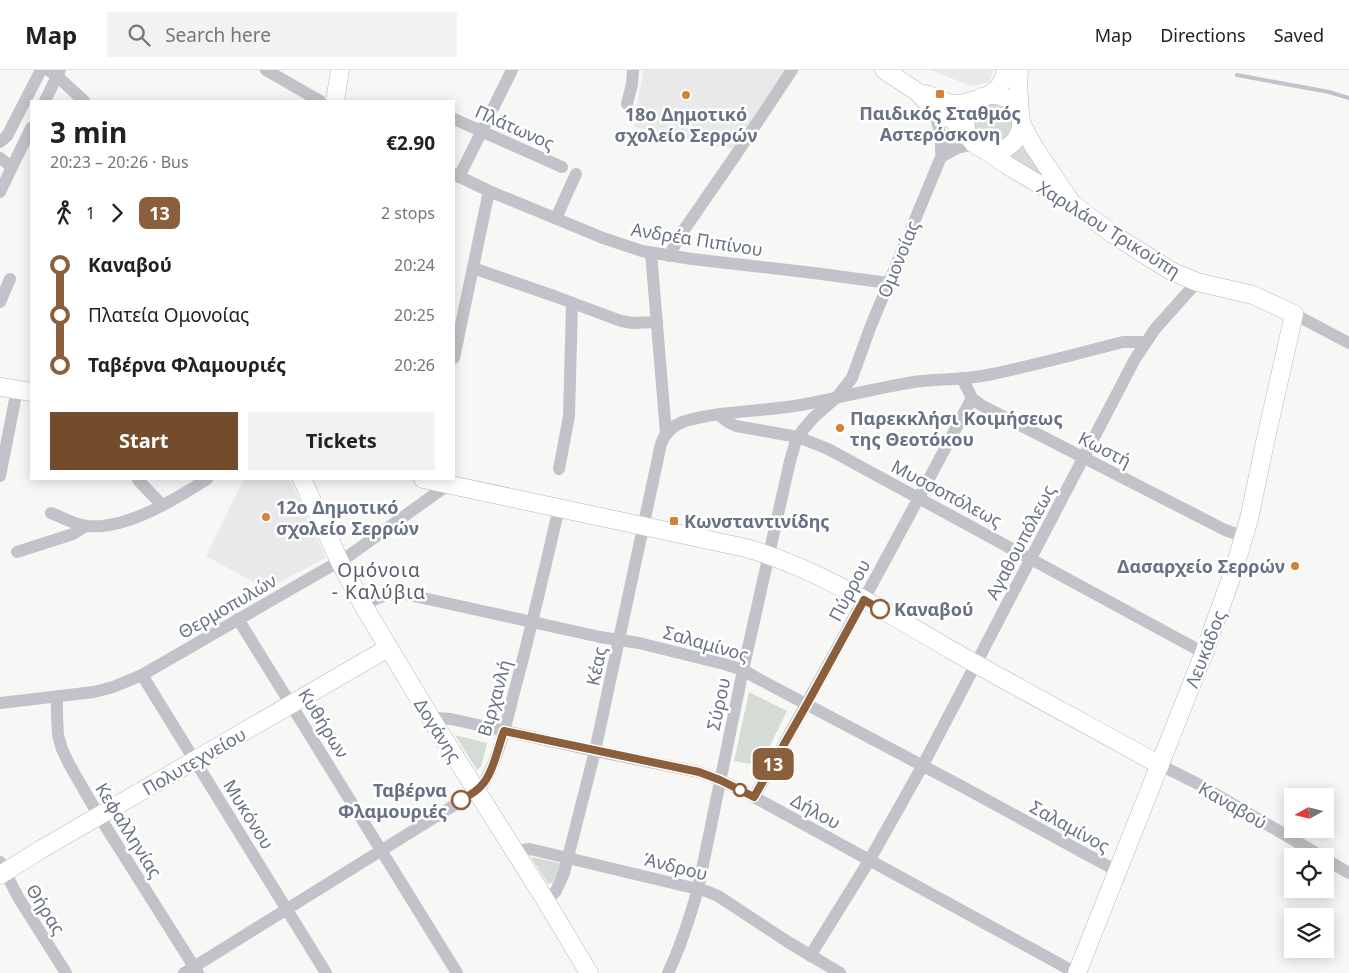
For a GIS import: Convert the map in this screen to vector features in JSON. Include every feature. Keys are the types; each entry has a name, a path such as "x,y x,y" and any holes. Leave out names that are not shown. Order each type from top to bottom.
{"street":[{"path":"0,142 7,136 41,70"},
{"path":"266,70 318,100"},
{"path":"335,100 340,70"},
{"path":"456,176 482,132 512,70"},
{"path":"627,104 633,70"},
{"path":"669,256 679,237 736,156 792,70"},
{"name":"Χαριλάου Τρικούπη","path":"884,70 916,91 930,106 1007,165 1074,205 1114,235 1157,263 1197,282 1253,295 1349,342"},
{"path":"1006,70 1000,86 969,109 965,121 973,138 993,151 1002,150 1010,146 1020,132 1019,70"},
{"path":"45,100 55,72 83,100"},
{"path":"916,91 951,104 961,104 995,95 1010,101 1016,107 1034,147 1074,205"},
{"path":"930,106 937,118 940,130 941,157"},
{"name":"Πλάτωνος","path":"455,119 562,167"},
{"path":"0,192 30,130"},
{"name":"Ομονοίας","path":"837,397 852,378 888,283 941,157 944,144 951,136 958,132 973,138"},
{"path":"0,158 12,167"},
{"path":"556,218 576,174"},
{"name":"Ανδρέα Πιπίνου","path":"456,176 618,244 651,253 888,283"},
{"path":"455,353 489,191"},
{"path":"651,253 666,433"},
{"path":"473,268 621,321 633,323 657,322"},
{"path":"0,302 10,279"},
{"name":"Αγαθουπόλεως","path":"816,963 869,861 923,765 1124,379 1145,342 1197,282"},
{"path":"559,469 569,416 572,303"},
{"name":"Λευκάδος","path":"1076,973 1204,653 1245,537 1294,314"},
{"path":"666,433 674,426 684,422 719,415 797,406 914,382 962,378 1005,371 1123,342 1145,342"},
{"path":"962,378 972,398"},
{"path":"0,476 16,390"},
{"name":"Σύρου","path":"668,973 690,919 698,889 743,670 790,461 798,437 814,417 837,397"},
{"name":"Κωστή","path":"972,398 981,405 1225,530 1245,537"},
{"name":"Πύρρου","path":"754,797 864,600 972,398"},
{"name":"Μυσσοπόλεως","path":"719,415 740,428 798,437 828,449 1204,653"},
{"name":"Κέας","path":"546,901 559,886 596,751 661,444 666,433"},
{"path":"138,480 162,505"},
{"path":"51,512 86,526 106,525 138,516 189,491 206,480"},
{"name":"Δογάνης","path":"302,480 340,562 388,648 590,973"},
{"name":"Καναβού","path":"431,480 746,548 801,568 864,600 976,664 1200,785 1307,848"},
{"name":"Θερμοπυλών","path":"0,703 84,694 127,682 340,562 449,484"},
{"name":"Βιρχανλή","path":"192,971 482,786 504,731 533,623 559,508"},
{"path":"17,552 73,534 86,526"},
{"name":"Σαλαμίνος","path":"363,605 386,595 403,594 600,638 658,647 743,670 923,765 1117,871"},
{"name":"Κυθήρων","path":"238,619 457,973"},
{"name":"Πολυτεχνείου","path":"1,870 196,761 388,648"},
{"name":"Μυκόνου","path":"142,674 326,973"},
{"name":"Κεφαλληνίας","path":"57,696 57,727 62,749 69,764 192,971"},
{"name":"Δήλου","path":"432,720 437,718 451,719 699,772 720,780 1076,973"},
{"name":"Άνδρου","path":"515,851 530,849 698,889 718,896 816,963 840,973"},
{"path":"1334,864 1349,873"},
{"name":"Θήρας","path":"1,870 66,973"}],"shaded area":[{"path":"644,70 787,70 736,147 729,149 634,127"},
{"path":"931,70 993,70 990,82 971,86"},
{"path":"994,104 1008,110 1014,124 1008,138 994,144 980,138 974,124 980,110"},
{"path":"1024,144 1049,180 1008,157"},
{"name":"12ο Δημοτικό σχολείο Σερρών","path":"244,480 290,480 326,558 266,589 206,556"},
{"path":"749,692 787,711 760,766 734,761"},
{"path":"455,735 487,743 481,767 477,770"},
{"path":"532,857 559,863 562,866 552,883 548,884"}],"waterway":[{"path":"1237,75 1329,92 1349,98"}],"bus line":[{"name":"13","path":"461,800 476,791 485,782 504,731 699,772 754,797 864,600 880,609"}],"place":[{"name":"Παιδικός Σταθμός Αστερόσκονη","path":"940,94"},
{"name":"18ο Δημοτικό σχολείο Σερρών","path":"686,95"},
{"name":"Παρεκκλήσι Κοιμήσεως της Θεοτόκου","path":"840,428"},
{"name":"12ο Δημοτικό σχολείο Σερρών","path":"266,517"},
{"name":"Κωνσταντινίδης","path":"674,521"},
{"name":"Δασαρχείο Σερρών","path":"1295,566"},
{"name":"Καναβού","path":"880,609"},
{"name":"Ταβέρνα Φλαμουριές","path":"461,800"}],"district":[{"name":"Ομόνοια - Καλύβια","path":"379,581"}]}
